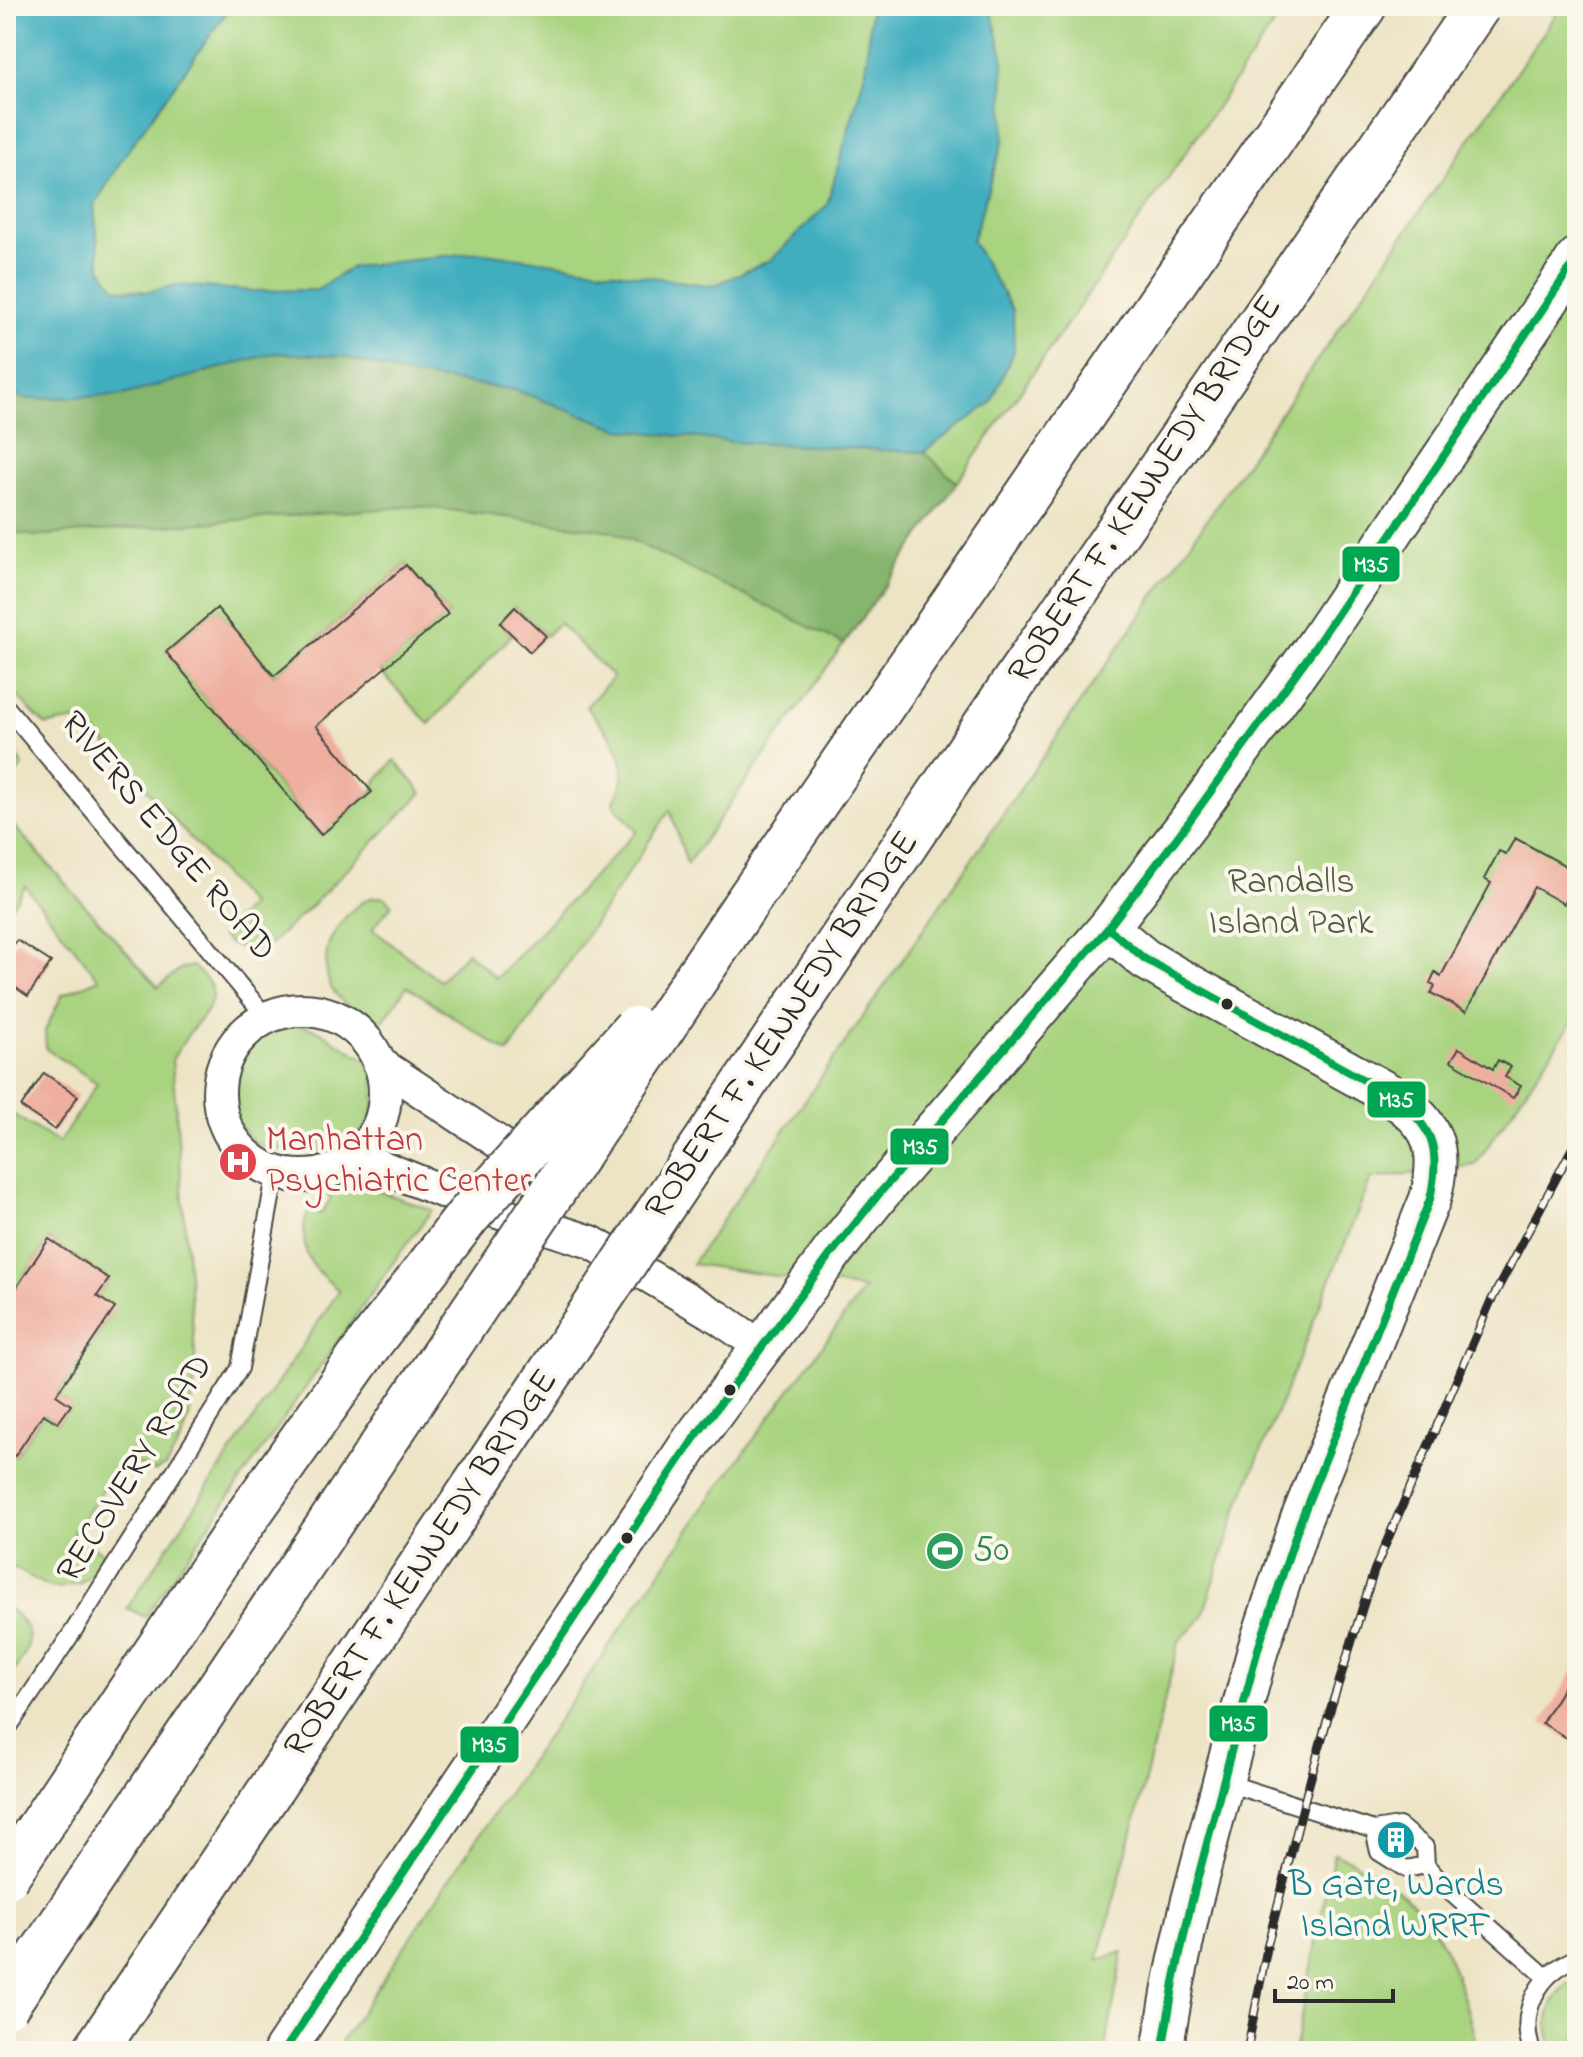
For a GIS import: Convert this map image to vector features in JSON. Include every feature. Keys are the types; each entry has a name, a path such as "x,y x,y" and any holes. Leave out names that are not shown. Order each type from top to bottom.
{"highway":[{"path":"6,2006 743,908 1364,6"},
{"name":"ROBERT F. KENNEDY BRIDGE","path":"95,2051 1017,678 1478,6"},
{"path":"6,1877 241,1525 370,1343 467,1217 743,908"}],"street":[{"path":"284,2051 693,1440 760,1346 879,1194 1108,928 1242,751 1577,258"},
{"path":"1108,928 1145,959 1410,1107 1423,1120 1435,1150 1435,1182 1430,1199 1300,1522 1258,1649 1191,1904 1162,2051"},
{"path":"301,1009 328,1013 352,1025 371,1045 379,1063 386,1097 380,1123 366,1147 345,1164 320,1175 292,1176 265,1168 242,1152 226,1129 218,1102 220,1074 230,1048 249,1027 274,1014 301,1009"},
{"path":"379,1063 516,1154 591,1242"},
{"path":"355,1156 479,1206 591,1242 718,1317 760,1346"}],"lane":[{"name":"RIVERS EDGE ROAD","path":"6,707 267,1018"},
{"name":"RECOVERY ROAD","path":"6,1731 74,1630 240,1368 276,1171"},
{"path":"1222,1782 1374,1830 1399,1826 1425,1847 1426,1865 1448,1890 1546,1977"},
{"path":"1374,1830 1379,1852 1406,1869 1426,1865"},
{"path":"1532,2051 1527,2016 1534,1995 1546,1977 1577,1958"}],"green space":[{"path":"231,6 871,6 866,69 827,205 771,260 713,286 603,271 352,267 317,290 253,291 177,285 147,292 115,288 100,266 94,206 124,156"},
{"path":"990,6 1286,6 989,437 687,864 670,810 508,1053 407,986 384,1020 374,1023 339,998 328,977 328,948 341,923 365,901 384,897 392,905 372,929 440,981 467,952 496,978 637,831 613,804 620,789 623,769 618,749 586,707 613,677 559,623 546,636 515,607 500,623 512,635 429,724 380,671 448,614 406,565 274,676 217,609 166,651 320,835 372,792 377,780 395,760 422,793 268,946 250,950 230,944 221,936 250,905 84,719 46,725 6,683 6,390 735,442 924,452 1013,311 972,241 1004,138 1003,56"},
{"name":"Randalls Island Park","path":"1562,6 1577,6 1577,1015 1475,1165 1371,1179 1236,1513 1202,1618 1179,1641 1098,1960 1123,1952 1105,2051 335,2051 715,1492 864,1289 692,1264"},
{"path":"273,353 342,356 409,375 516,390 620,429 735,442 924,452 957,483 844,644 613,531 418,506 35,536 6,531 6,390 25,399 123,395"},
{"path":"6,740 23,766 6,785"},
{"path":"6,817 158,987 180,969 192,966 207,980 212,992 210,1005 172,1060 195,1354 189,1418 166,1466 154,1472 124,1458 73,1533 103,1553 95,1570 80,1583 59,1588 47,1586 6,1563 6,1450 15,1456 43,1414 58,1423 70,1405 56,1395 114,1309 97,1296 109,1279 49,1239 6,1303 6,1110 59,1143 97,1083 46,1049 45,1031 62,995 99,979 25,886 6,915"},
{"path":"293,1023 317,1030 366,1060 374,1076 374,1104 371,1119 364,1129 352,1139 320,1151 271,1149 255,1143 234,1119 229,1101 229,1087 256,1038 272,1028"},
{"path":"341,1184 365,1186 432,1210 145,1617 127,1608 339,1291 310,1260 304,1229 311,1209 321,1214 331,1198 325,1193"},
{"path":"6,1607 25,1626 28,1644 6,1683"},
{"path":"1334,1853 1396,1888 1417,1908 1434,1931 1459,1984 1478,2051 1294,2051"},
{"path":"1577,1979 1577,2051 1554,2051 1548,2030 1550,2010 1560,1992"}],"water":[{"path":"6,6 231,6 124,156 94,206 100,266 115,288 147,292 177,285 253,291 317,290 352,267 479,252 713,286 771,260 827,205 866,69 871,6 990,6 1003,56 1004,138 972,241 1013,311 1014,351 991,403 924,452 734,442 620,429 516,390 409,375 342,356 273,353 123,395 25,399 6,390"}],"building":[{"path":"406,565 448,614 316,726 372,792 321,835 166,652 217,608 274,676"},
{"path":"515,607 546,636 530,652 500,623"},
{"path":"1515,838 1577,872 1577,880 1564,904 1534,887 1466,1012 1431,993 1435,986 1430,983 1435,972 1441,976 1491,883 1484,879 1499,851 1506,854"},
{"path":"17,940 51,962 28,996 6,981 6,956"},
{"path":"1459,1048 1493,1069 1498,1060 1511,1067 1505,1077 1521,1086 1513,1098 1451,1061"},
{"path":"44,1073 78,1096 55,1130 21,1107"},
{"path":"49,1239 109,1279 97,1296 115,1308 56,1395 71,1405 58,1423 43,1414 15,1456 6,1450 6,1303"},
{"path":"1577,1664 1577,1744 1542,1723"},
{"name":"B Gate, Wards Island WRRF","path":"1394,1832 1404,1839 1397,1848 1387,1842"}],"railway":[{"path":"1247,2051 1268,1943 1306,1795 1374,1571 1490,1303 1577,1139"}],"transit line":[{"name":"M35","path":"284,2051 693,1440 834,1250 1108,928 1188,823 1313,650 1577,258"},
{"name":"M35","path":"1108,928 1145,959 1389,1094 1424,1127 1434,1151 1435,1165 1430,1199 1300,1522 1258,1649 1191,1904 1162,2051"}],"place":[{"name":"Manhattan Psychiatric Center","path":"238,1162"},
{"name":"50","path":"945,1551"},
{"name":"B Gate, Wards Island WRRF","path":"1396,1840"}]}
